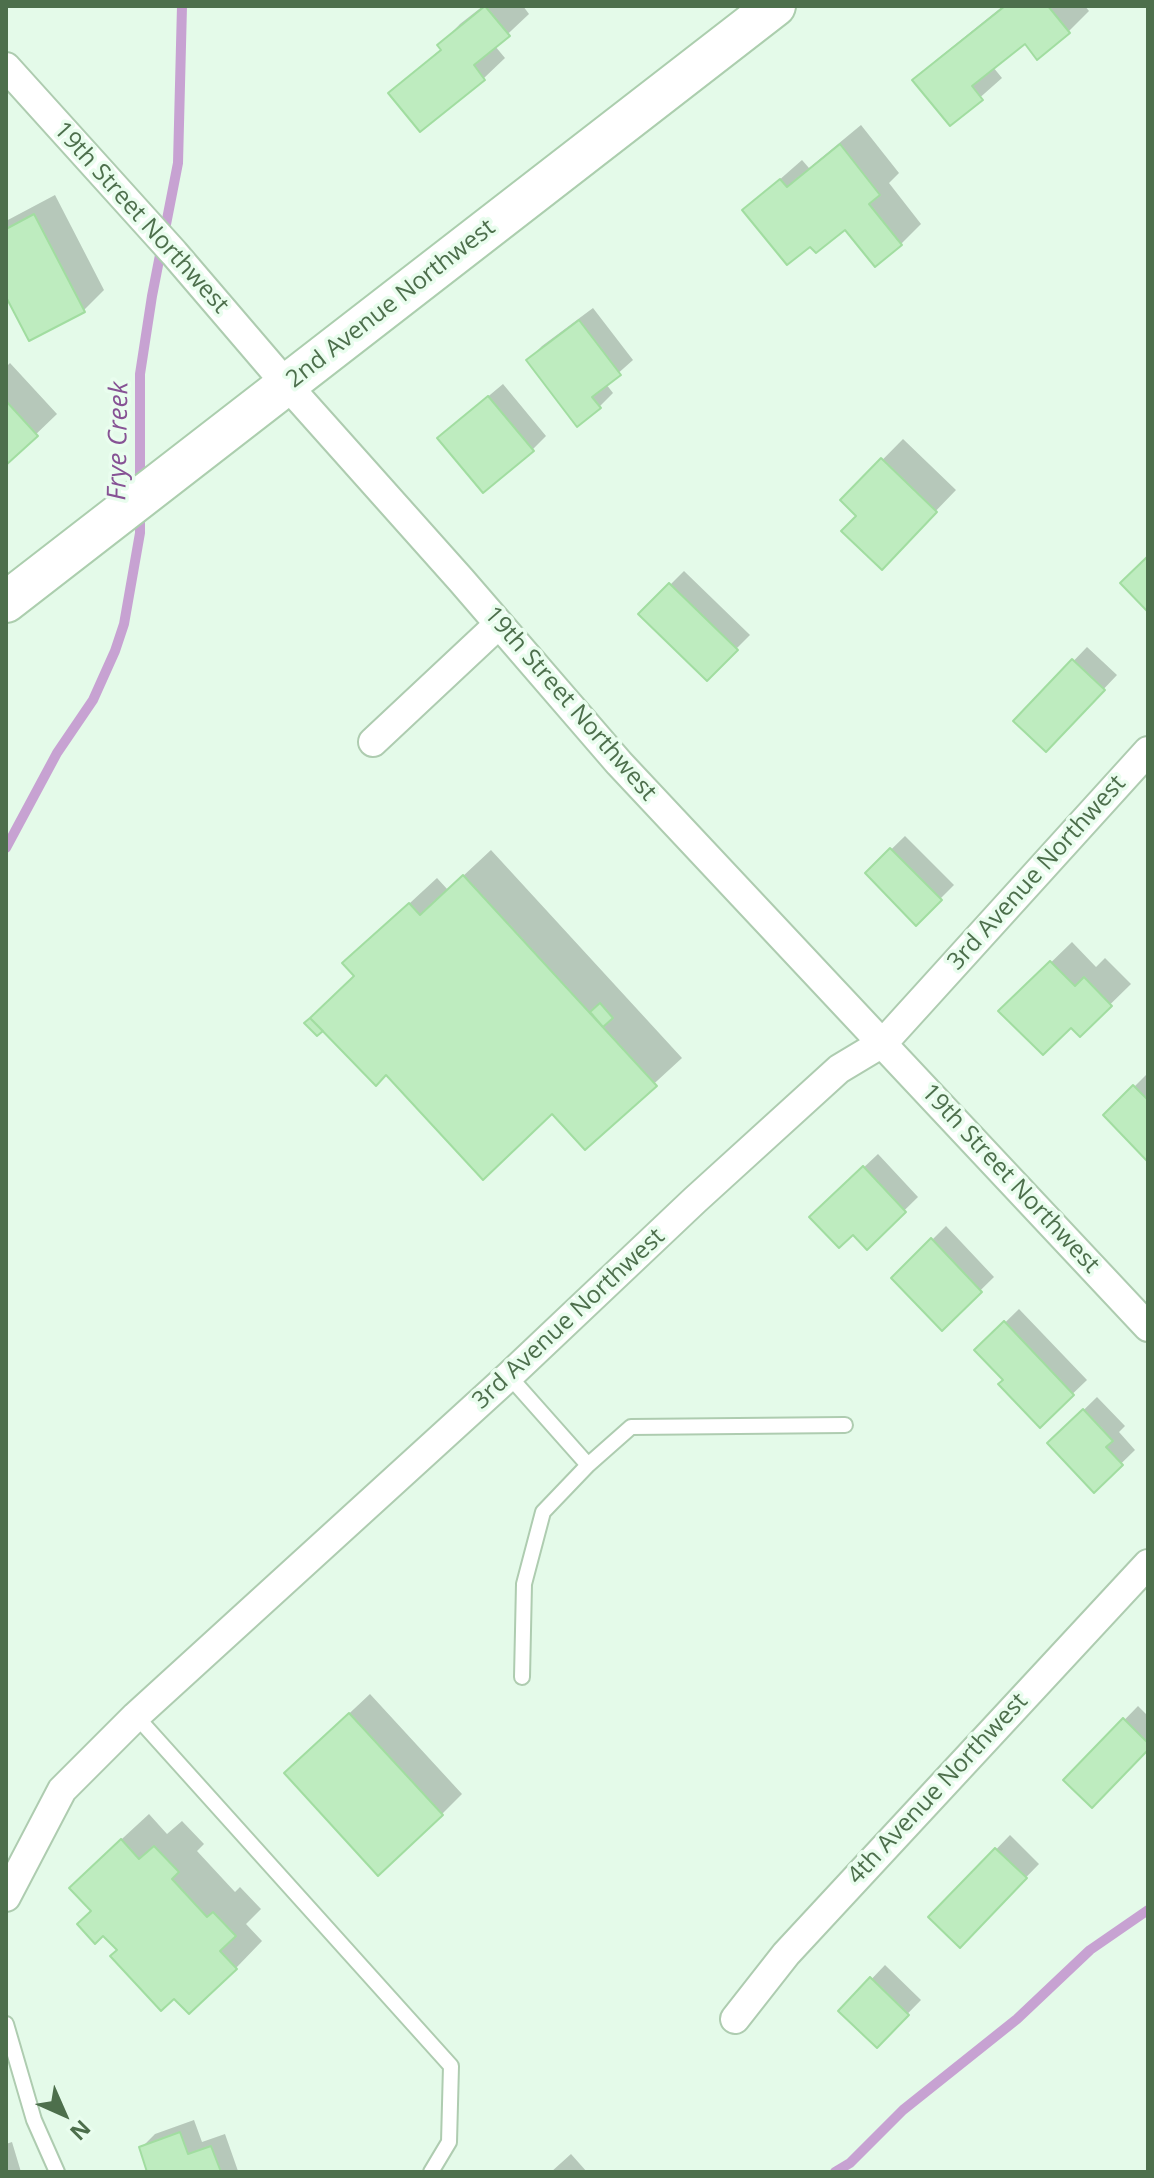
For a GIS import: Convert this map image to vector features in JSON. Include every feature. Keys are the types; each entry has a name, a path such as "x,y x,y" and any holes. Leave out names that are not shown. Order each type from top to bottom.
{"main road":[{"name":"2nd Avenue Northwest","path":"6,602 775,6"}],"street":[{"name":"19th Street Northwest","path":"6,67 174,253 619,763 884,1042 1148,1327"},
{"path":"373,742 499,624"},
{"name":"3rd Avenue Northwest","path":"6,1897 62,1790 136,1716 509,1376 695,1200 839,1069 884,1042 1148,751"},
{"name":"4th Avenue Northwest","path":"735,2019 786,1954 1148,1564"}],"lane":[{"path":"509,1376 588,1465"},
{"path":"522,1677 524,1584 543,1512 588,1465 631,1427 845,1425"},
{"path":"136,1716 451,2066 449,2142 431,2172"},
{"path":"6,2024 34,2120 57,2172"}],"building":[{"path":"485,6 510,36 474,65 485,80 420,132 388,93 441,50 437,45"},
{"path":"1005,6 1048,6 1070,33 1037,60 1025,44 972,86 983,100 950,126 912,80"},
{"path":"840,144 880,195 869,204 902,245 875,267 845,230 816,253 810,247 787,265 742,210 780,179 787,187"},
{"path":"34,214 85,312 29,341 6,297 6,229"},
{"path":"579,320 621,375 592,397 601,408 577,427 526,360"},
{"path":"488,396 534,451 483,493 437,438"},
{"path":"6,401 38,436 6,465"},
{"path":"881,458 937,512 882,570 841,531 856,516 840,500"},
{"path":"1148,556 1148,612 1120,583"},
{"path":"669,583 738,650 707,681 638,614"},
{"path":"1072,659 1105,690 1046,752 1013,721"},
{"path":"890,848 942,900 916,926 865,873"},
{"path":"463,875 657,1086 585,1150 552,1114 483,1180 386,1075 376,1086 310,1018 354,976 342,963 409,903 420,915"},
{"path":"1050,961 1075,986 1084,977 1112,1006 1080,1037 1071,1028 1043,1055 998,1011"},
{"path":"600,1003 613,1018 603,1027 590,1012"},
{"path":"310,1018 323,1031 317,1036 304,1023"},
{"path":"1133,1085 1148,1100 1148,1162 1103,1115"},
{"path":"863,1166 906,1212 867,1250 853,1235 839,1248 809,1217"},
{"path":"931,1238 982,1292 942,1331 891,1278"},
{"path":"1004,1321 1074,1395 1040,1428 998,1384 1003,1380 974,1350"},
{"path":"1083,1409 1113,1441 1106,1447 1123,1465 1094,1493 1047,1443"},
{"path":"349,1713 443,1815 378,1876 284,1773"},
{"path":"1123,1718 1148,1743 1148,1750 1092,1808 1063,1780"},
{"path":"121,1839 139,1859 154,1846 179,1872 172,1879 207,1917 213,1912 236,1936 220,1951 237,1969 189,2014 174,1999 161,2011 110,1956 117,1950 103,1936 95,1944 77,1924 91,1911 69,1888"},
{"path":"995,1848 1027,1878 960,1948 928,1917"},
{"path":"870,1977 909,2015 877,2048 838,2011"},
{"path":"180,2132 188,2154 211,2146 221,2172 147,2172 139,2147"}],"waterway":[{"name":"Frye Creek","path":"140,485 140,374 178,163 182,6"},
{"name":"Frye Creek","path":"6,848 57,753 93,700 115,651 124,624 140,533 140,513"},
{"path":"835,2172 850,2163 903,2110 1017,2019 1090,1950 1148,1910"}]}
